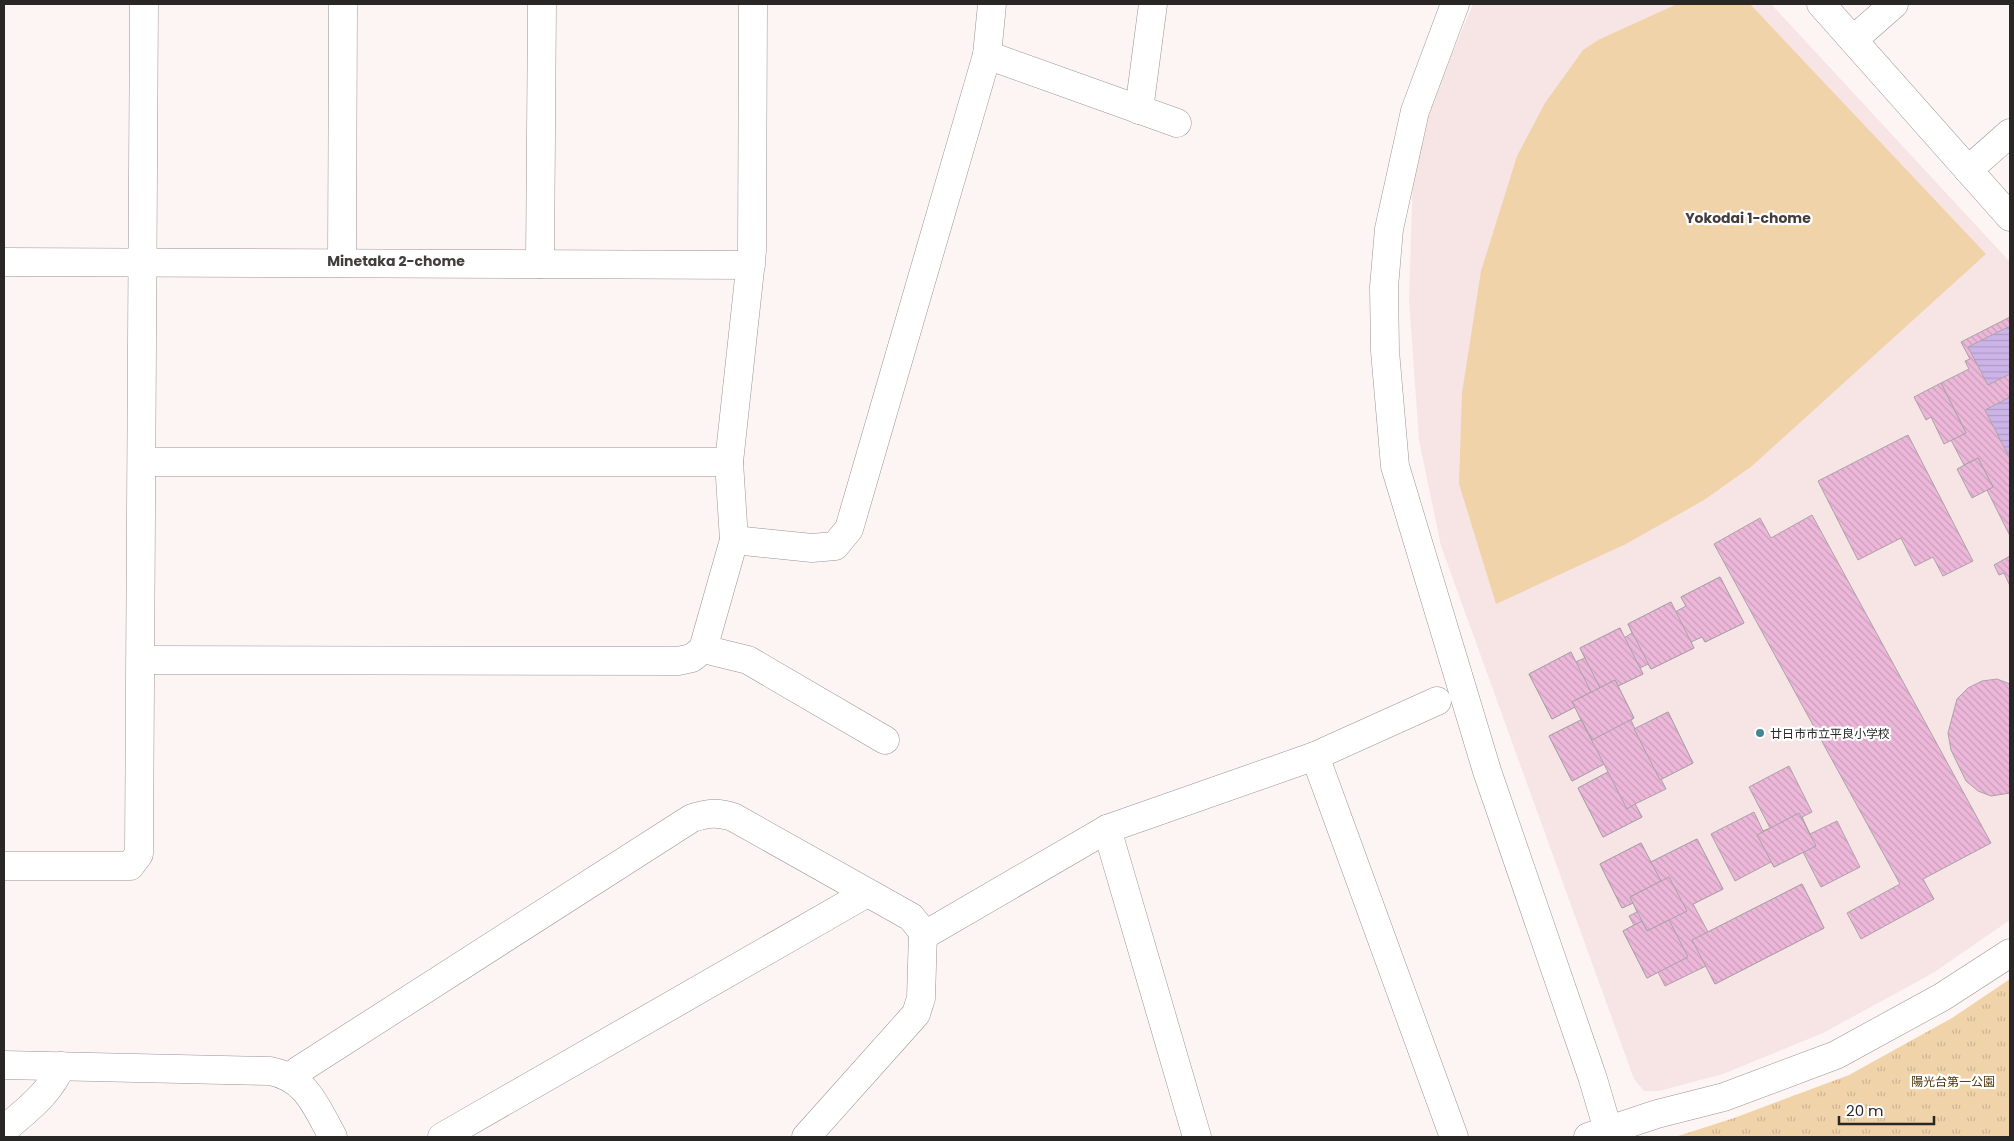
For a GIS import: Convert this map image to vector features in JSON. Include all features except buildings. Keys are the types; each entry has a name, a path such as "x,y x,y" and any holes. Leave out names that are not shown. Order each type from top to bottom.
{"street":[{"path":"4,866 130,866 139,854 142,660 144,4"},
{"path":"342,263 343,4"},
{"path":"540,264 542,4"},
{"path":"142,660 678,661 692,658 702,648 734,540 729,462 751,265 753,4"},
{"path":"734,540 812,548 835,546 849,528 987,55 992,4"},
{"path":"1139,110 1153,4"},
{"path":"1456,4 1414,111 1390,228 1384,287 1385,342 1395,466 1487,771 1593,1079 1602,1135 1657,1114 1724,1097 1836,1055 1942,997 2010,953"},
{"path":"1821,4 2010,217"},
{"path":"1853,40 1894,4"},
{"path":"987,55 1177,123"},
{"path":"1968,170 2010,133"},
{"path":"4,262 751,265"},
{"path":"142,462 729,462"},
{"path":"702,648 748,660 885,740"},
{"path":"923,936 1107,829 1315,756 1437,701"},
{"path":"1315,756 1454,1137"},
{"path":"291,1077 299,1070 684,824 706,813 720,813 733,817 911,917 918,924 923,936 921,998 916,1014 806,1137"},
{"path":"1107,829 1197,1137"},
{"path":"442,1137 867,893"},
{"path":"4,1065 270,1071 298,1081 308,1093 333,1137"},
{"path":"4,1130 44,1094 57,1076 61,1066"}],"shaded area":[{"name":"廿日市市立平良小学校","path":"1473,4 1771,4 2010,262 2010,920 1933,973 1823,1033 1723,1074 1659,1091 1644,1091 1634,1079 1441,546 1419,440 1409,300 1413,177 1426,116"},
{"path":"2008,327 2010,331 2010,374 1988,385 1968,347"},
{"path":"2010,397 2010,459 1985,410"}],"green space":[{"path":"1677,4 1750,4 1986,254 1752,466 1704,500 1626,544 1496,604 1459,484 1462,393 1481,271 1517,156 1545,103 1583,50 1598,40"},
{"name":"陽光台第一公園","path":"2010,979 2010,1137 1675,1137 1734,1118 1849,1075 1952,1018"}],"place":[{"name":"廿日市市立平良小学校","path":"1760,733"}],"district":[{"name":"Yokodai 1-chome","path":"1748,218"},
{"name":"Minetaka 2-chome","path":"396,261"}]}
